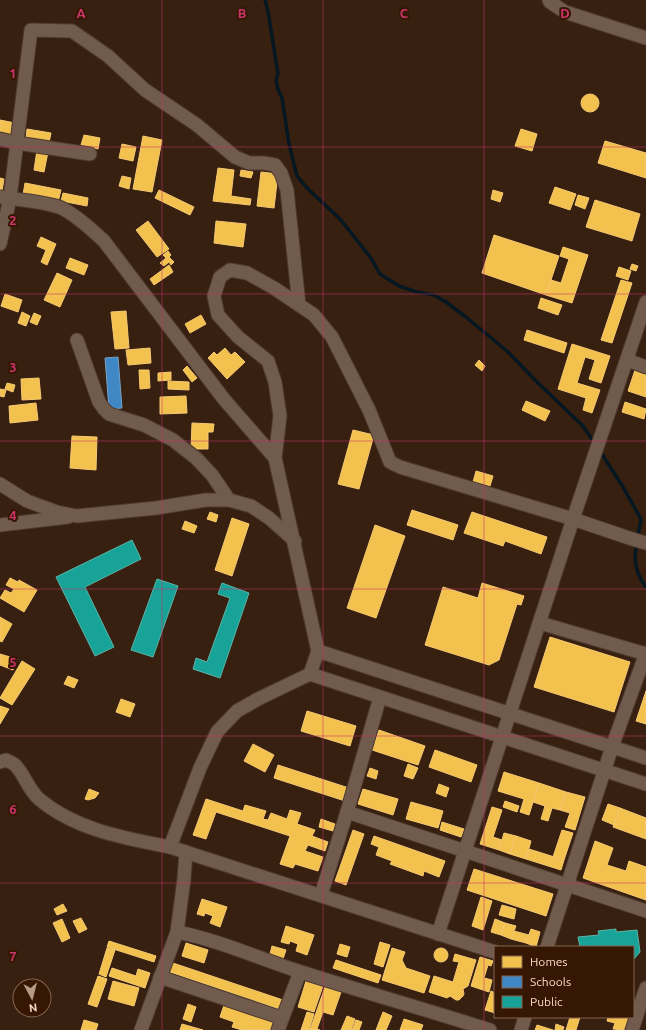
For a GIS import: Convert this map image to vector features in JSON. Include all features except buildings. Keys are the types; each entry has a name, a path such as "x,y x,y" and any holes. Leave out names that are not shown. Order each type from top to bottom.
{"street":[{"path":"549,0 566,12 646,38"},
{"path":"0,244 5,198 17,143 31,30 72,31 108,56 145,90 196,125 235,157 249,163 274,165 281,173 287,190 299,305"},
{"path":"0,139 90,154"},
{"path":"5,198 34,201 60,208 85,224 104,241 223,398 275,458"},
{"path":"310,674 318,650 295,541 275,458 280,416 275,382 268,361 238,337 218,315 214,296 220,277 230,270 247,273 274,288 314,315 332,337 369,410 390,462 400,468 573,519 645,543"},
{"path":"438,934 511,714 573,519 646,302"},
{"path":"77,340 99,402 104,409 109,414 144,425 173,440 197,459 212,474 229,500"},
{"path":"627,360 646,367"},
{"path":"0,484 27,501 57,512 77,516"},
{"path":"0,525 156,508 206,500 229,500 251,506 269,518 295,541"},
{"path":"540,623 646,654 612,747 547,946"},
{"path":"318,650 646,758"},
{"path":"170,847 200,768 217,732 237,711 258,698 310,674 646,784"},
{"path":"321,895 347,812 380,697"},
{"path":"0,762 6,760 16,765 25,782 36,797 52,810 91,829 123,838 170,847 494,952"},
{"path":"347,812 646,911"},
{"path":"142,1030 177,932 186,852"},
{"path":"177,932 216,942 300,972 490,1030"},
{"path":"160,977 280,1024 300,972"},
{"path":"632,1030 642,995"},
{"path":"521,1030 525,1018"}],"waterway":[{"path":"265,0 278,74 276,80 282,98 289,144 297,176 307,188 340,219 371,258 380,274 399,286 417,292 434,295 466,317 508,352 583,426 595,444"},
{"path":"600,451 641,519 636,545 635,562 640,578 646,587"}]}
